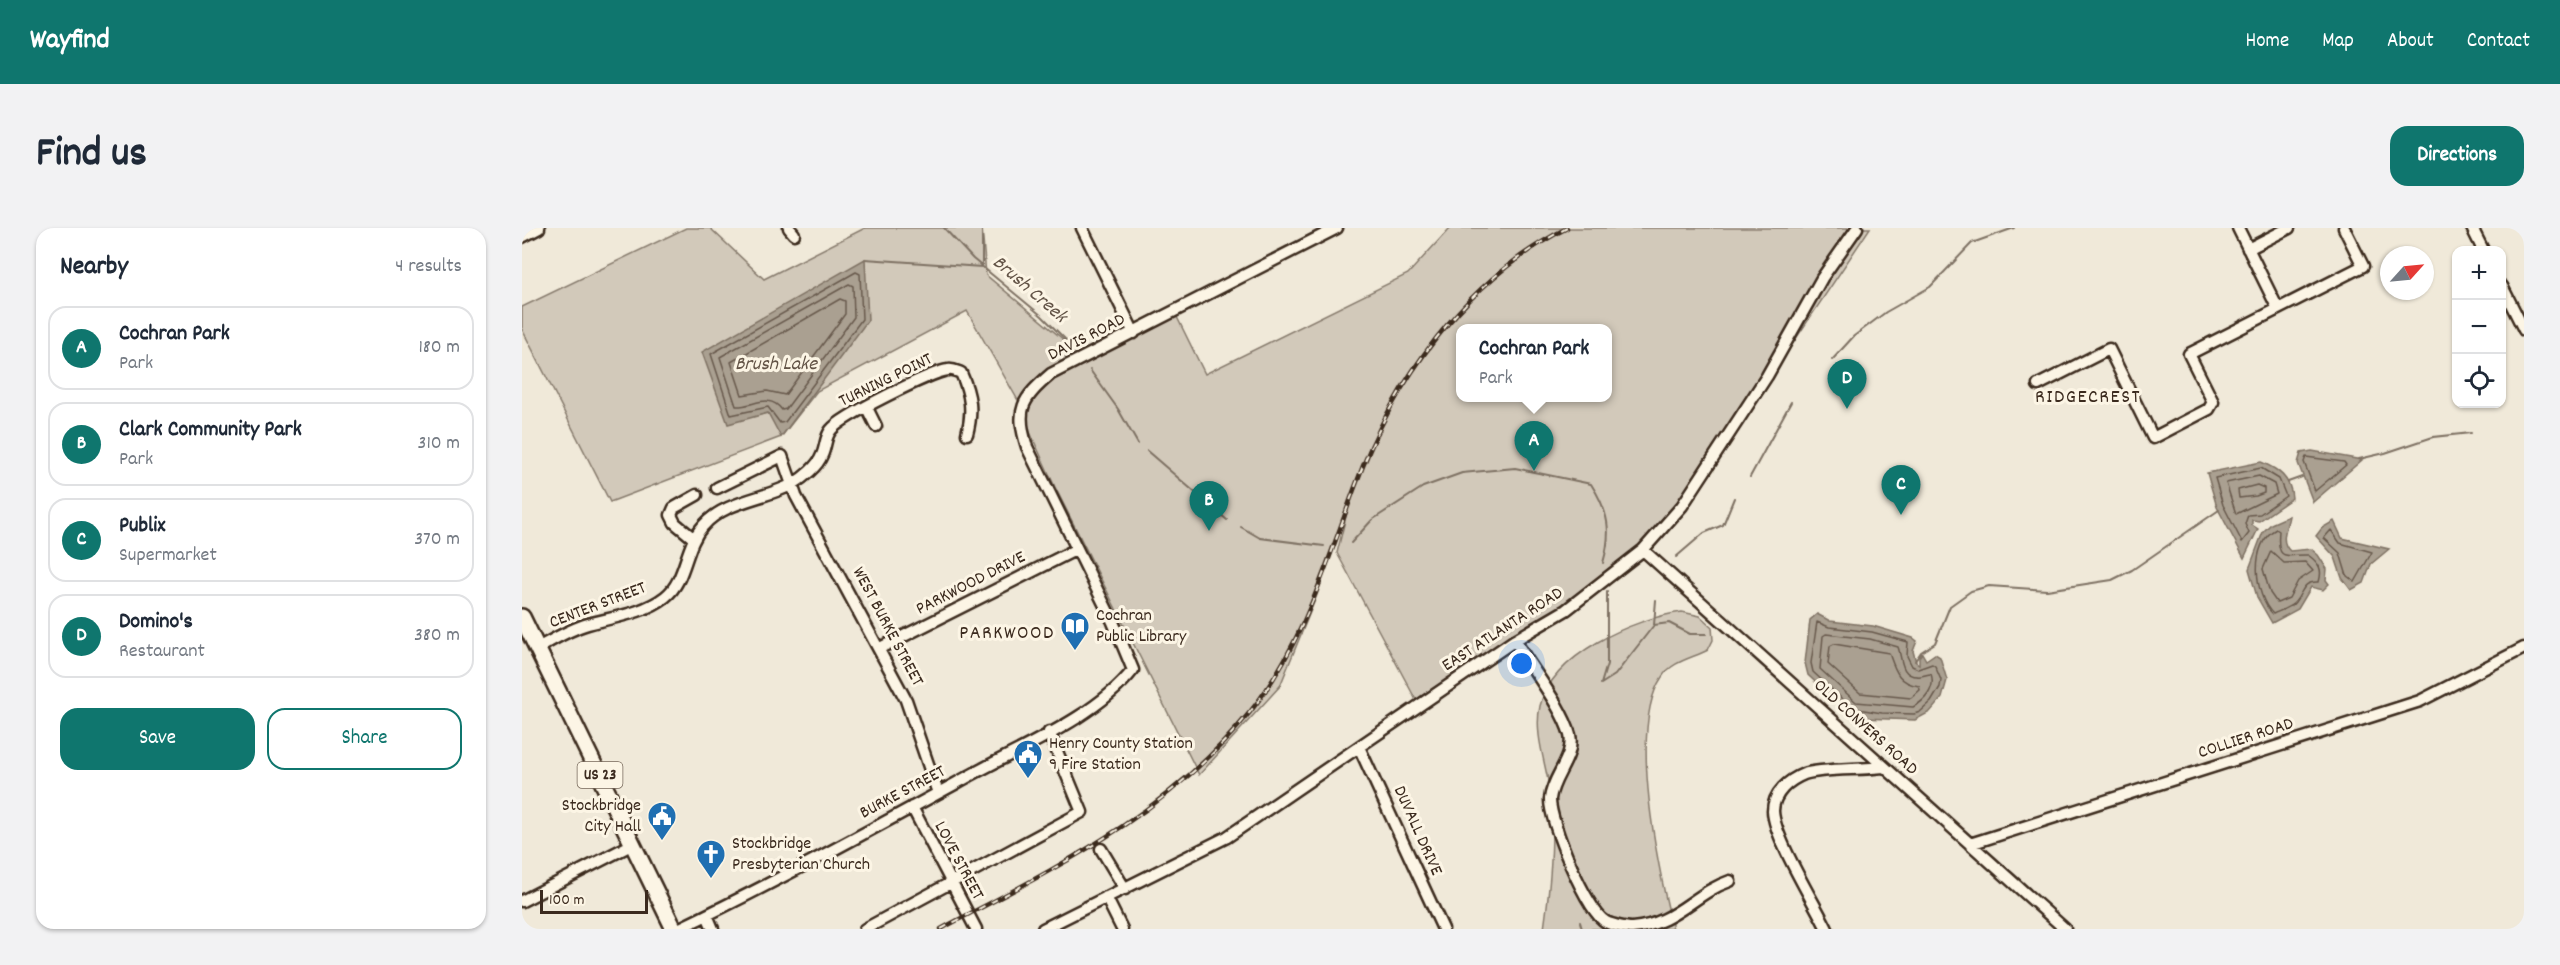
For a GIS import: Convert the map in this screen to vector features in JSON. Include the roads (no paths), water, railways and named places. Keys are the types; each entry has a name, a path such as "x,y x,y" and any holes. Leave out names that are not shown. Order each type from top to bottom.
{"highway":[{"name":"US 23","path":"524,625 538,648 674,929"}],"street":[{"path":"522,237 539,228"},
{"path":"1082,228 1134,333"},
{"name":"DAVIS ROAD","path":"1133,670 1113,622 1027,447 1021,426 1021,408 1030,391 1051,374 1337,228"},
{"name":"EAST ATLANTA ROAD","path":"1043,929 1227,837 1515,640 1566,610 1643,550 1682,506 1767,376 1822,278 1857,228"},
{"path":"2238,228 2278,309"},
{"path":"2248,249 2289,228"},
{"path":"2038,385 2109,349 2153,438 2209,409 2213,402 2189,354 2362,266 2344,228"},
{"path":"2472,228 2481,246"},
{"path":"2506,294 2524,330"},
{"name":"TURNING POINT","path":"794,483 823,455 831,429 848,416 941,371 952,369 961,374 971,400 972,416 967,434"},
{"path":"867,408 876,426"},
{"name":"WEST BURKE STREET","path":"717,488 782,456 794,483 796,496 880,648 911,711 938,793"},
{"name":"CENTER STREET","path":"538,648 585,625 632,613 664,598 676,587 693,538 706,522 720,513 794,483"},
{"path":"693,538 675,523 671,515 674,508 697,495"},
{"name":"PARKWOOD DRIVE","path":"880,648 1077,549"},
{"name":"OLD CONYERS ROAD","path":"1643,550 2065,929"},
{"path":"1515,640 1564,719 1570,737 1570,747 1553,785 1551,812 1558,838 1588,900 1604,921 1631,928 1662,921 1682,911 1716,886 1730,881"},
{"name":"COLLIER ROAD","path":"1970,844 2420,701 2524,648"},
{"name":"BURKE STREET","path":"678,929 912,807 1049,732 1110,695 1133,670"},
{"path":"865,929 1082,812 1049,732"},
{"name":"DUVALL DRIVE","path":"1359,747 1383,793 1443,929"},
{"path":"1827,929 1777,830 1773,810 1776,800 1780,790 1806,773 1883,767"},
{"name":"LOVE STREET","path":"912,807 976,929"},
{"path":"522,901 633,844"},
{"path":"1101,849 1125,889"},
{"path":"1106,897 1122,929"},
{"path":"707,915 713,929"}],"water":[{"name":"Brush Lake","path":"865,259 868,320 781,437 768,413 728,424 702,352"},
{"path":"2312,451 2362,460 2313,502 2298,463 2301,453"},
{"path":"2261,462 2282,475 2289,485 2292,498 2259,521 2252,520 2252,525 2258,529 2244,558 2217,507 2207,473"},
{"path":"2289,516 2284,539 2287,547 2290,551 2311,549 2318,555 2327,569 2326,580 2329,584 2323,590 2311,587 2298,609 2272,623 2257,597 2249,569 2263,532 2271,524"},
{"path":"2334,521 2342,538 2389,549 2371,564 2364,583 2351,590 2342,578 2335,557 2316,536 2322,528"},
{"path":"1817,614 1830,621 1873,626 1913,638 1917,641 1913,651 1916,662 1919,664 1919,657 1922,653 1926,660 1935,654 1940,657 1947,680 1942,698 1930,712 1915,720 1861,718 1845,710 1808,675 1805,663 1810,620"}],"waterway":[{"name":"Brush Creek","path":"944,228 973,259 1042,316 1072,346"},
{"path":"982,228 982,267"},
{"path":"1832,360 1854,336 1886,312 1930,287 1972,243 2014,228"},
{"path":"865,259 982,267"},
{"name":"Brush Creek","path":"1090,370 1118,409 1138,444"},
{"path":"1750,477 1791,402"},
{"path":"2359,459 2433,437 2471,433"},
{"name":"Brush Creek","path":"1147,451 1227,520"},
{"name":"Brush Creek","path":"1351,543 1372,520 1423,487 1462,473 1515,468 1591,484 1602,504 1607,522 1608,532 1603,563"},
{"path":"2288,482 2302,477"},
{"path":"1676,557 1704,533 1723,525 1734,498"},
{"path":"1915,661 1921,652 1935,643 1950,606 1971,591 1989,586 2047,590 2112,580 2132,570 2219,510"},
{"name":"Brush Creek","path":"1241,527 1260,538 1324,546"},
{"name":"Brush Creek","path":"1601,684 1607,664 1607,592"},
{"path":"1654,625 1656,600"},
{"path":"1601,684 1615,675 1654,625 1669,623 1690,634 1706,634"},
{"name":"Brush Creek","path":"1580,922 1582,929"}],"railway":[{"path":"941,929 1026,884 1107,836 1146,810 1183,781 1218,748 1250,712 1285,660 1323,575 1371,448 1412,372 1437,337 1465,305 1496,276 1530,250 1567,228"}],"place":[{"name":"Domino's","path":"1847,409"},
{"name":"Cochran Park","path":"1534,471"},
{"name":"Publix","path":"1901,515"},
{"name":"Clark Community Park","path":"1209,531"},
{"name":"Cochran Public Library","path":"1075,652"},
{"name":"Henry County Station 9 Fire Station","path":"1028,780"},
{"name":"Stockbridge City Hall","path":"662,842"},
{"name":"Stockbridge Presbyterian Church","path":"711,880"}],"district":[{"name":"RIDGECREST","path":"2088,398"},
{"name":"PARKWOOD","path":"1007,634"}]}
